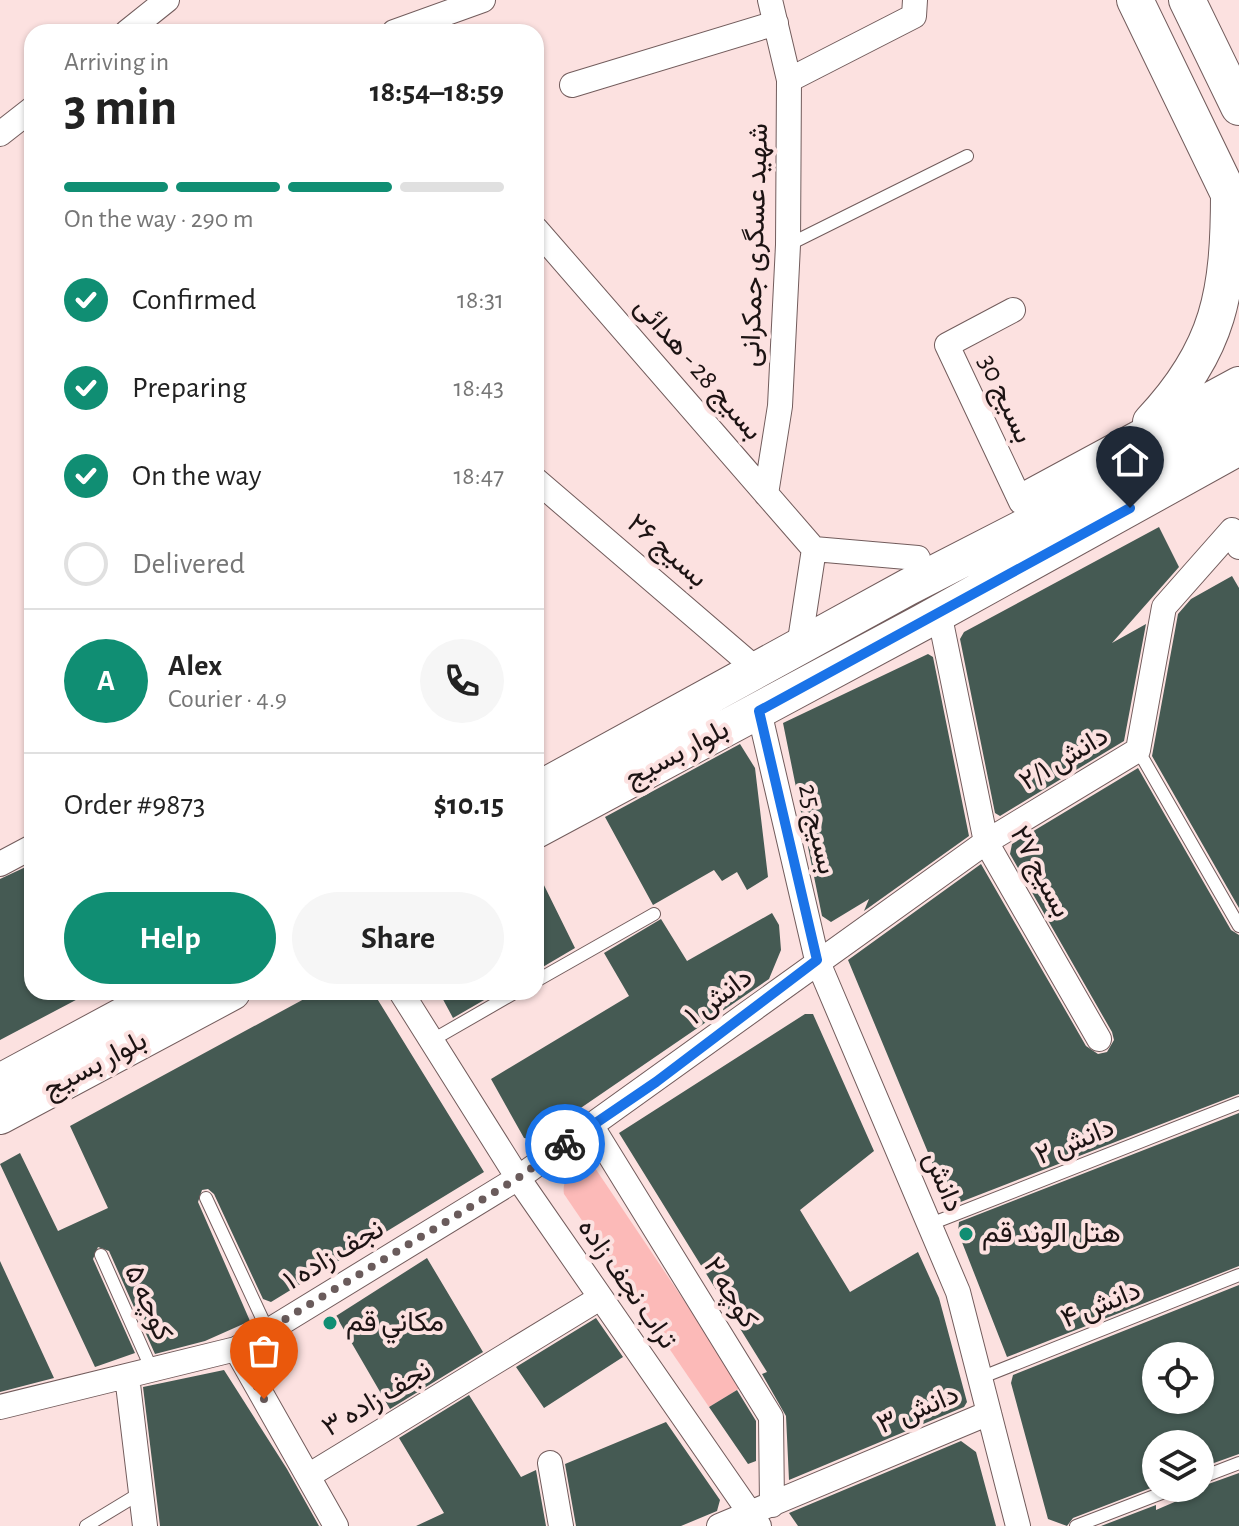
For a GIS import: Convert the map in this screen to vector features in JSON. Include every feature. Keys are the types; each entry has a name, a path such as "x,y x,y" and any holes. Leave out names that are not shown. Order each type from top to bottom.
{"main road":[{"path":"1133,442 1180,391 1207,344 1223,296 1234,204 1135,0"},
{"path":"1187,0 1239,107"},
{"path":"913,573 1021,502 1239,385"},
{"name":"بلوار بسیج","path":"544,787 799,647 913,573 1239,417"},
{"name":"بلوار بسیج","path":"544,826 759,711 1239,469"},
{"name":"بلوار بسیج","path":"0,1082 152,1000"},
{"name":"بلوار بسیج","path":"0,1116 217,1000"}],"street":[{"path":"137,24 167,0"},
{"path":"416,24 483,0"},
{"path":"789,80 914,16 915,0"},
{"path":"572,85 773,11"},
{"name":"شهید عسگری جمکرانی","path":"766,494 780,406 788,245 789,80 773,11"},
{"path":"0,134 24,115"},
{"name":"بسیج 28 - هدائی","path":"544,238 814,549"},
{"name":"بسیج 30","path":"1013,310 947,345 1021,502"},
{"name":"بسیج ۲۶","path":"544,493 756,669"},
{"name":"دانش ۲/۱","path":"817,960 986,842 1138,750 1164,607 1236,539"},
{"path":"799,647 814,549 913,573"},
{"name":"بسیج ۲۷","path":"933,625 986,842 1099,1039"},
{"name":"بسیج 25","path":"759,711 817,960"},
{"path":"0,864 24,851"},
{"name":"دانش ۱","path":"591,1125 656,1082 817,960"},
{"name":"دانش","path":"817,960 958,1292 1018,1526"},
{"name":"تراب نجف زاده","path":"405,1000 429,1042 600,1298 760,1515"},
{"name":"نجف زاده ۱","path":"0,1407 236,1349 518,1178 591,1125"},
{"name":"کوچه ۲","path":"591,1125 771,1417 760,1515"},
{"name":"نجف زاده ۳","path":"308,1476 600,1298"},
{"path":"236,1349 336,1526"},
{"path":"127,1376 145,1526"},
{"name":"دانش ۳","path":"719,1526 760,1515 871,1462 989,1413"},
{"path":"550,1463 561,1526"}],"lane":[{"path":"788,245 967,156"},
{"path":"1138,750 1239,926"},
{"path":"544,976 654,914"},
{"path":"429,1042 502,1000"},
{"name":"دانش ۲","path":"928,1225 1239,1103"},
{"path":"206,1198 268,1331"},
{"name":"کوچه ۵","path":"101,1255 152,1370"},
{"name":"دانش ۴","path":"980,1378 1239,1275"},
{"path":"1214,1473 1239,1463"},
{"path":"86,1526 142,1492"},
{"path":"1076,1526 1142,1501"}],"shaded area":[{"path":"591,1162 742,1387 709,1407 564,1194 570,1173"}],"building":[{"path":"1159,527 1179,567 1112,643 1146,624 1124,741 1000,816 995,813 960,639 964,632"},
{"path":"1232,576 1239,588 1239,908 1152,756 1178,614 1191,599"},
{"path":"928,654 933,657 969,836 864,911 869,899 831,922 822,916 783,723"},
{"path":"740,744 755,768 768,877 747,890 737,872 722,881 714,870 653,905 605,817"},
{"path":"1138,768 1231,930 1239,935 1239,1094 958,1203 949,1203 848,960 981,864 1086,1046 1098,1054 1107,1052 1114,1040 1112,1032 1010,854 1012,844"},
{"path":"24,868 24,1000 76,1000 0,1040 0,879"},
{"path":"544,885 575,948 544,966"},
{"path":"772,913 779,925 781,950 769,979 534,1140 524,1138 491,1079 629,996 604,953 661,919 687,961"},
{"path":"302,1000 378,1000 484,1172 271,1302 263,1299 214,1194 208,1189 202,1190 198,1202 250,1321 205,1341 155,1354 109,1251 98,1247 93,1259 135,1353 95,1367 0,1164 20,1153 58,1231 108,1208 70,1126"},
{"path":"443,1000 484,1000 453,1018"},
{"path":"805,1014 813,1014 874,1151 800,1210 850,1292 918,1252 939,1298 967,1402 964,1407 789,1480 786,1416 762,1374 767,1372 619,1133"},
{"path":"1239,1113 1239,1266 1007,1357 958,1232 959,1222"},
{"path":"427,1258 483,1352 390,1409 336,1316"},
{"path":"0,1261 54,1378 0,1392"},
{"path":"1239,1285 1239,1454 1214,1463 1214,1430 1142,1430 1142,1491 1073,1518 1067,1526 1048,1519 1011,1383 1013,1375"},
{"path":"596,1318 623,1357 544,1408 516,1367"},
{"path":"224,1370 319,1526 160,1526 143,1387"},
{"path":"737,1390 756,1421 756,1461 748,1464 709,1407"},
{"path":"469,1395 521,1477 536,1470 546,1526 416,1526 444,1513 399,1438"},
{"path":"666,1422 720,1500 717,1511 681,1526 576,1526 565,1464"},
{"path":"961,1441 976,1452 996,1526 798,1526 789,1513"},
{"path":"1239,1473 1239,1526 1101,1526 1156,1505 1156,1510 1175,1502 1214,1502 1214,1482"}],"way so far":[{"path":"264,1399 236,1349 518,1178 565,1144"}],"place":[{"name":"هتل الوند قم","path":"966,1234"},
{"name":"مكاني قم","path":"330,1323"}],"route":[{"path":"565,1144 656,1082 817,960 759,711 1130,508"}]}
